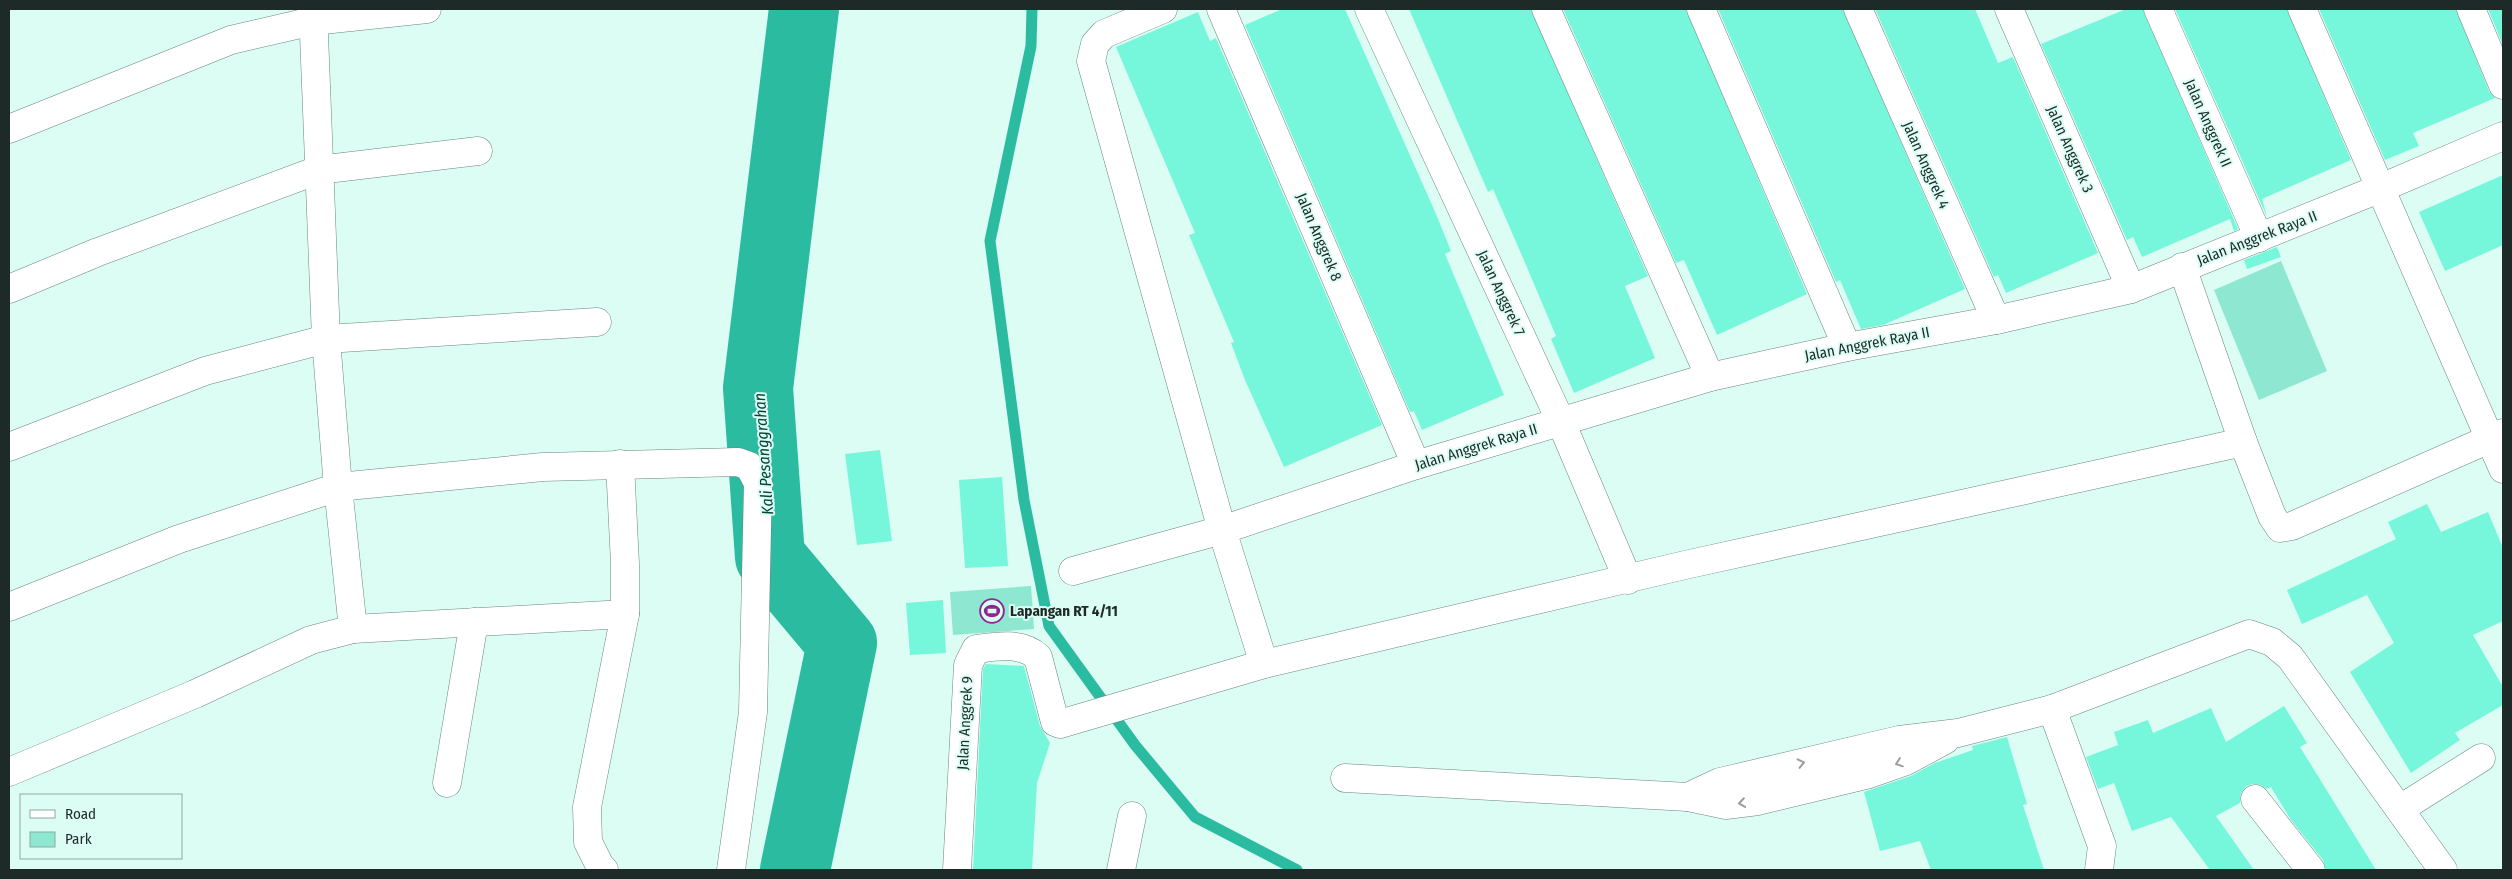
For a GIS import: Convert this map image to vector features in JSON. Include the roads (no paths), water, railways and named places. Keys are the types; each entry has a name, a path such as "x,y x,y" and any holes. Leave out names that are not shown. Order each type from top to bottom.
{"street":[{"path":"9,129 231,40 313,15 427,9"},
{"path":"1163,9 1104,34 1095,44 1091,61 1222,530 1264,664 1628,580 1685,565 2243,442"},
{"name":"Jalan Anggrek 8","path":"1221,9 1416,465"},
{"name":"Jalan Anggrek 7","path":"1369,9 1561,422 1628,580"},
{"path":"1546,9 1710,377"},
{"path":"1701,9 1847,347"},
{"name":"Jalan Anggrek 4","path":"1858,9 1996,320"},
{"name":"Jalan Anggrek 3","path":"2009,9 2131,289"},
{"name":"Jalan Anggrek II","path":"2158,9 2259,238"},
{"path":"2302,9 2380,188 2496,436 2503,469"},
{"path":"2471,9 2503,85"},
{"path":"313,15 326,339 338,487 353,629"},
{"name":"Jalan Anggrek Raya II","path":"1074,571 1222,530 1416,465 1710,377 1847,347 1996,320 2131,289 2182,267 2259,238 2503,136"},
{"path":"9,289 98,252 318,170 478,151"},
{"path":"2182,267 2243,442 2272,516 2280,528 2292,526 2496,436"},
{"path":"9,446 204,371 326,339 597,322"},
{"path":"9,607 179,539 338,487 543,467 738,462 749,466 758,483 752,712 731,870"},
{"path":"604,870 588,842 587,807 625,614 625,564 620,464"},
{"path":"9,772 195,694 311,640 353,629 625,614"},
{"path":"446,783 474,622"},
{"path":"1345,778 1688,797 1720,782 1899,740 1958,733 2052,709 2249,634 2272,642 2290,657 2443,870"},
{"name":"Jalan Anggrek 9","path":"956,870 968,665 976,650 992,647 1020,647 1038,657 1054,722 1060,724 1121,704 1264,664"},
{"path":"2052,709 2102,846 2099,870"},
{"path":"2400,809 2481,758"},
{"path":"2255,799 2310,870"},
{"path":"1121,870 1132,816"}],"waterway":[{"name":"Kali Pesanggrahan","path":"795,870 842,643 770,557 758,388 804,9"},
{"path":"1032,9 1031,46 990,241 1024,500 1049,626 1135,745 1195,817 1297,870"}],"place":[{"name":"Lapangan RT 4/11","path":"992,611"}]}
